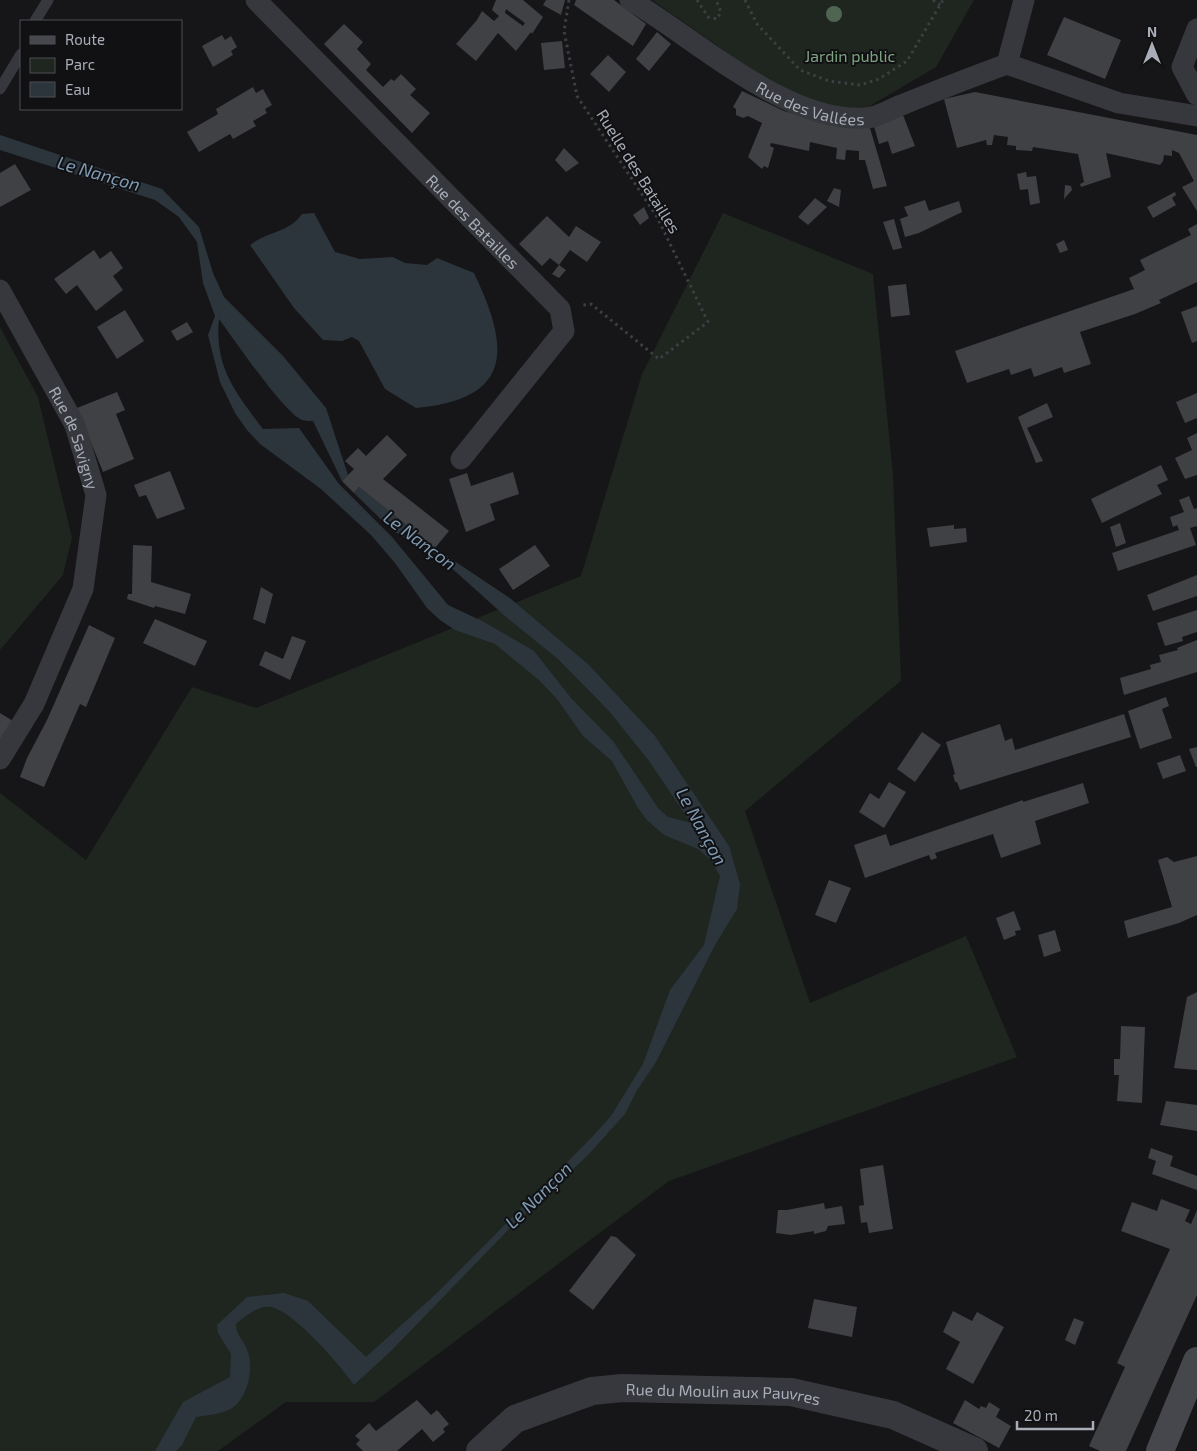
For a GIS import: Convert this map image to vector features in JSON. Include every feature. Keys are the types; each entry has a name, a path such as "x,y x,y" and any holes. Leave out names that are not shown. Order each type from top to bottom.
{"main road":[{"path":"1160,1451 1197,1361"},
{"path":"1171,1451 1197,1405"}],"street":[{"name":"Rue des Batailles","path":"256,0 560,309"},
{"name":"Rue des Vallées","path":"630,0 661,18 744,78 809,110 832,116 866,119 1007,64"},
{"path":"1024,0 1007,64 1119,103 1197,116"},
{"path":"1197,29 1182,67 1197,94"},
{"name":"Rue de Savigny","path":"0,290 75,425 96,495 83,589 34,704 0,759"},
{"path":"461,459 564,331 560,309"},
{"name":"Rue du Moulin aux Pauvres","path":"480,1451 515,1419 592,1391 622,1388 791,1392 893,1415 974,1451"}],"lane":[{"path":"36,20 48,0"},
{"path":"0,89 20,56"}],"path":[{"name":"Ruelle des Batailles","path":"560,309 591,304 660,359 708,322 657,217 577,96 564,31 569,0"},
{"path":"697,0 708,17 717,19 721,12 716,0"},
{"path":"745,0 757,24 800,70 829,82 860,85 879,79 907,61 943,0"},
{"path":"933,0 940,6"}],"green space":[{"name":"Jardin public","path":"652,0 974,0 936,67 863,110 828,106 760,79 715,44"},
{"path":"723,213 873,274 893,475 901,681 745,811 810,1003 966,936 1017,1057 669,1181 374,1402 286,1402 218,1451 0,1451 0,793 86,860 192,687 256,708 581,576 642,374"},
{"path":"0,327 38,397 72,538 63,575 0,650"}],"water":[{"name":"Le Nançon","path":"0,135 162,189 199,227 213,273 224,297 283,356 326,408 348,475 342,481 313,421 302,420 283,404 219,319 218,336 220,351 229,378 263,429 299,428 339,484 392,537 448,605 484,622 534,651 571,698 613,741 658,808 668,817 691,823 649,761 609,711 558,659 506,617 436,554 393,531 354,493 359,487 435,548 511,599 589,665 655,736 729,846 740,884 737,909 715,945 656,1062 637,1090 625,1114 587,1156 509,1229 391,1351 354,1385 303,1328 291,1317 279,1310 270,1307 262,1308 239,1321 236,1324 236,1328 247,1348 250,1365 249,1380 244,1393 237,1404 228,1410 218,1414 196,1417 182,1445 176,1451 155,1451 183,1402 230,1377 231,1354 218,1333 217,1325 247,1297 284,1293 308,1301 366,1357 438,1292 594,1135 611,1116 643,1064 670,990 704,945 720,876 711,860 698,849 664,835 647,820 638,808 612,761 583,736 557,699 539,680 495,644 455,630 440,620 427,608 395,563 371,535 321,489 260,444 247,430 235,413 220,382 208,335 215,316 203,283 197,242 179,217 155,200 0,150"},
{"path":"314,213 335,252 360,259 393,257 405,263 427,265 437,258 474,273 494,324 497,346 495,365 487,381 471,394 448,403 416,408 385,389 359,341 352,337 342,341 323,340 294,308 250,245 291,225 302,214"}],"building":[{"path":"496,0 523,0 543,17 532,34 531,32 516,51 498,33 476,61 456,44 477,20 482,11 494,21 499,16 492,10","holes":["506,9 525,23 523,26 505,13"]},
{"path":"546,0 565,0 561,15 543,5"},
{"path":"576,0 614,0 646,24 633,46 574,5"},
{"path":"1064,17 1121,40 1105,79 1047,55"},
{"path":"344,24 363,42 357,49 371,64 366,70 383,87 391,79 394,81 401,74 416,89 410,95 430,113 412,133 324,44"},
{"path":"657,32 671,44 649,71 636,59"},
{"path":"222,35 225,40 231,36 237,47 231,51 233,55 213,67 202,46"},
{"path":"562,41 565,68 544,70 541,43"},
{"path":"608,55 626,72 609,92 590,74"},
{"path":"253,87 256,93 263,89 272,105 265,109 267,113 253,121 256,126 233,139 230,134 199,152 187,132 218,114 216,109"},
{"path":"742,91 784,111 813,119 870,128 887,186 873,189 865,160 859,160 859,151 846,150 845,160 836,159 837,148 810,142 809,151 771,143 770,146 774,148 768,168 764,166 762,169 748,157 762,123 748,116 743,118 736,115 736,109 733,107"},
{"path":"975,92 1197,135 1197,211 1182,187 1194,181 1179,153 1172,150 1172,156 1164,155 1160,165 1106,153 1111,177 1081,187 1080,184 1084,182 1078,154 1033,147 1032,151 1016,150 1016,146 1007,145 1008,137 994,135 992,145 987,145 986,140 957,148 944,99"},
{"path":"903,115 915,146 892,154 888,141 879,144 874,126"},
{"path":"564,148 579,163 566,172 555,160"},
{"path":"15,164 31,190 0,207 0,173"},
{"path":"1026,172 1027,177 1036,176 1040,203 1030,205 1028,189 1020,190 1017,174"},
{"path":"1065,185 1071,186 1072,190 1064,199"},
{"path":"834,188 841,190 839,207 827,201"},
{"path":"1175,192 1176,195 1172,198 1176,205 1153,218 1147,207"},
{"path":"815,198 827,207 808,225 798,217"},
{"path":"925,200 929,211 959,201 962,212 919,233 905,237 900,219 908,216 904,207"},
{"path":"644,207 649,218 640,225 633,215"},
{"path":"547,216 569,237 576,226 601,242 587,262 570,250 559,265 550,258 542,266 519,244"},
{"path":"894,219 902,248 893,250 883,222"},
{"path":"1197,224 1197,282 1159,300 1161,303 1135,314 1080,332 1091,364 1064,373 1062,367 1034,377 1031,368 1011,375 1009,369 967,383 955,351 1134,289 1129,278 1145,270 1140,260 1191,235 1188,229"},
{"path":"1064,240 1068,250 1060,253 1056,244"},
{"path":"94,250 100,259 111,251 123,268 113,276 123,290 96,311 77,285 66,294 54,279"},
{"path":"559,265 566,270 559,278 552,274"},
{"path":"906,284 910,315 891,317 888,286"},
{"path":"1197,306 1197,341 1192,343 1181,312"},
{"path":"125,310 144,341 117,359 97,327"},
{"path":"187,322 193,332 177,341 171,331"},
{"path":"117,392 125,410 116,414 134,459 103,472 77,408"},
{"path":"1197,393 1197,418 1185,423 1176,402"},
{"path":"1047,403 1053,417 1027,428 1043,461 1036,463 1018,417"},
{"path":"1197,433 1197,475 1185,479 1175,458 1192,450 1187,438"},
{"path":"387,435 407,455 383,479 449,531 435,548 359,487 354,493 342,481 354,469 345,461 358,448 366,456"},
{"path":"1161,465 1168,480 1157,485 1162,494 1102,523 1091,499"},
{"path":"170,471 185,509 157,519 146,495 139,497 134,485"},
{"path":"513,472 519,494 490,504 495,520 466,532 449,479 467,473 471,486"},
{"path":"1189,496 1194,509 1197,508 1197,526 1190,528 1196,545 1118,571 1112,553 1179,530 1177,525 1173,527 1170,517 1184,512 1179,500"},
{"path":"1120,523 1126,543 1116,547 1110,527"},
{"path":"954,525 954,529 966,528 967,542 930,547 927,528"},
{"path":"133,545 152,546 151,582 191,594 185,614 155,606 154,608 127,599 128,594 132,594"},
{"path":"535,545 550,566 513,590 499,569"},
{"path":"1197,575 1197,596 1153,611 1147,595"},
{"path":"261,587 273,594 265,624 253,619"},
{"path":"1197,610 1197,632 1182,637 1183,641 1165,646 1157,623"},
{"path":"155,619 207,641 195,666 143,643"},
{"path":"89,625 115,638 86,707 80,704 44,787 20,777"},
{"path":"292,636 306,641 290,680 259,665 265,651 283,659"},
{"path":"1197,640 1197,672 1124,695 1120,678 1151,669 1150,665 1161,662 1159,655 1178,650 1177,648"},
{"path":"1166,697 1169,706 1162,709 1172,738 1140,749 1128,711"},
{"path":"0,713 18,724 0,756"},
{"path":"1124,714 1131,737 960,790 957,782 955,782 953,775 955,774 946,742 1000,724 1005,741 1012,738 1015,750"},
{"path":"922,732 941,745 915,782 897,769"},
{"path":"1197,747 1197,767 1196,767 1189,749"},
{"path":"1180,755 1186,771 1163,779 1157,763"},
{"path":"889,782 906,792 884,828 859,812 870,793 879,799"},
{"path":"1083,783 1089,803 1035,821 1041,844 1001,858 993,834 935,853 937,858 931,860 929,855 865,878 854,845 886,834 890,846 1023,800 1023,802"},
{"path":"1197,856 1197,915 1179,923 1128,938 1124,921 1172,907 1158,860 1167,857 1174,862"},
{"path":"829,880 851,888 836,923 815,915"},
{"path":"1014,911 1021,930 1015,931 1016,935 1004,940 996,918"},
{"path":"1055,930 1061,951 1044,957 1038,935"},
{"path":"1197,992 1197,1070 1174,1068 1187,997"},
{"path":"1121,1026 1145,1027 1142,1103 1117,1101 1119,1075 1114,1075 1114,1059 1120,1059"},
{"path":"1166,1101 1197,1105 1197,1131 1160,1125"},
{"path":"1151,1148 1173,1156 1170,1166 1197,1176 1197,1190 1152,1174 1156,1161 1148,1158"},
{"path":"883,1165 893,1229 869,1233 867,1222 861,1223 859,1206 864,1205 860,1169"},
{"path":"1161,1199 1190,1210 1185,1221 1191,1224 1197,1210 1197,1295 1126,1451 1100,1451 1089,1446 1125,1367 1117,1363 1170,1249 1121,1231 1132,1202 1157,1211"},
{"path":"824,1203 825,1209 842,1206 845,1224 828,1226 826,1231 814,1234 814,1231 791,1235 776,1233 778,1210"},
{"path":"611,1236 616,1237 636,1255 593,1310 569,1291"},
{"path":"814,1299 857,1307 852,1337 808,1328"},
{"path":"953,1311 972,1321 977,1312 1004,1327 973,1384 946,1369 960,1342 943,1332"},
{"path":"1074,1318 1084,1322 1075,1345 1065,1340"},
{"path":"417,1400 431,1415 437,1410 449,1424 443,1429 445,1432 433,1442 422,1429 397,1451 363,1451 356,1444 360,1440 355,1436 369,1423 376,1431"},
{"path":"965,1400 979,1409 981,1406 986,1408 989,1402 1000,1409 996,1417 1011,1426 999,1448 953,1423"}]}
